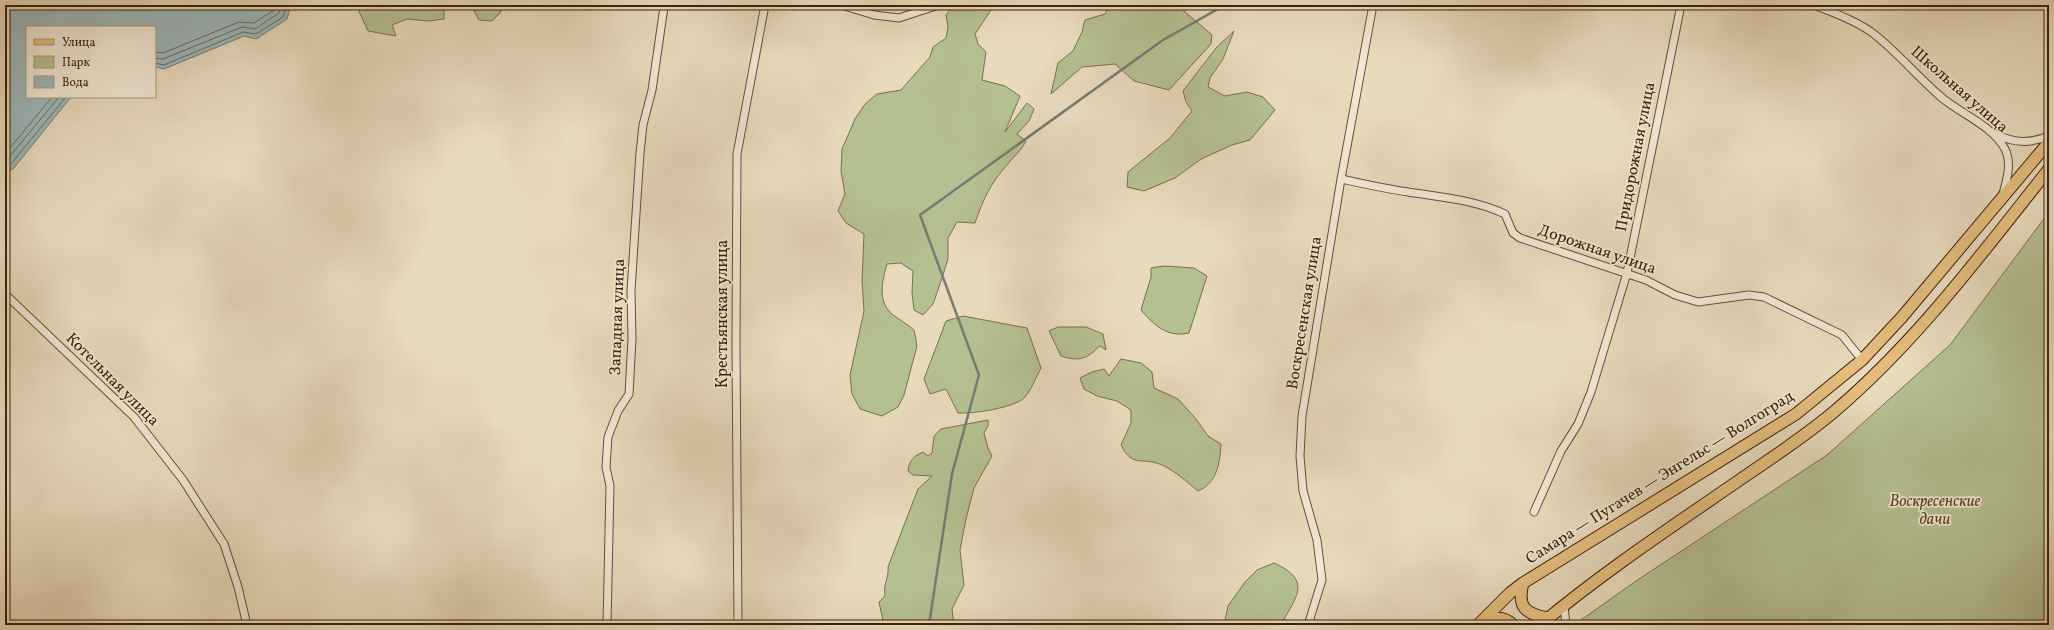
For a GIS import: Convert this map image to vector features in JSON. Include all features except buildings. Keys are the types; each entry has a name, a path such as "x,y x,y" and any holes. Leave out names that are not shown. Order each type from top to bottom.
{"main road":[{"name":"Самара — Пугачев — Энгельс — Волгоград","path":"1479,624 1510,593 1523,583 1796,414 1862,360 1916,301 2003,195 2049,142"},
{"path":"1523,583 1520,596 1522,605 1528,612 1544,622 1648,543 1786,448 1835,411 1873,378 1936,309 2049,169"},
{"path":"1479,624 1492,618 1501,617 1508,620 1513,625"}],"street":[{"name":"Крестьянская улица","path":"738,625 736,345 737,154 764,5"},
{"path":"841,5 874,16 899,18 939,5"},
{"name":"Воскресенская улица","path":"1308,625 1322,580 1317,540 1303,492 1300,456 1302,416 1341,179 1373,5"},
{"name":"Придорожная улица","path":"1534,512 1561,451 1578,424 1591,392 1626,273 1681,5"},
{"name":"Школьная улица","path":"1814,5 1839,14 1874,34 1942,98 1989,132 2005,150 2008,160 2008,174 2003,195"},
{"name":"Западная улица","path":"607,625 610,486 606,467 606,450 608,437 618,411 629,394 632,339 631,290 640,152 643,125 652,90 664,7"},
{"path":"1989,132 2006,139 2022,142 2038,141 2049,136"},
{"name":"Дорожная улица","path":"1341,179 1384,189 1456,200 1492,208 1505,214 1512,234 1520,238 1646,280 1674,295 1698,302 1749,295 1764,297 1842,334 1862,360"},
{"name":"Котельная улица","path":"5,294 134,417 183,480 224,544 238,587 246,625"},
{"path":"1564,606 1566,625"}],"green space":[{"path":"356,5 446,5 444,6 444,19 428,21 407,19 392,25 396,36 368,31"},
{"path":"468,5 499,5 501,12 492,21 479,20 472,7"},
{"path":"954,5 992,5 993,7 975,34 978,44 986,52 982,80 1005,86 1020,96 1005,132 1027,103 1034,109 1029,121 1017,134 1026,141 1022,148 1001,172 992,186 984,200 975,223 957,222 948,238 948,259 940,284 933,304 923,315 914,310 912,293 913,271 901,263 887,264 882,284 885,304 893,315 914,330 917,346 904,395 898,407 882,416 860,409 852,394 850,375 864,311 862,281 864,234 846,223 838,211 845,194 841,171 842,149 855,119 865,104 877,94 901,90 930,57 933,47 946,38 948,27 946,15"},
{"path":"1110,5 1177,5 1212,35 1211,44 1169,90 1134,81 1115,64 1082,67 1051,94 1058,63 1073,51 1082,32 1085,20 1105,14"},
{"path":"1234,31 1223,59 1210,78 1208,87 1225,96 1247,92 1263,97 1275,110 1250,140 1232,145 1201,159 1175,178 1144,191 1127,187 1128,172 1170,138 1192,111 1186,102 1183,91 1216,48"},
{"name":"Воскресенские дачи","path":"2049,212 2049,625 1574,625 1636,581 1827,455 1950,345"},
{"path":"1164,266 1194,268 1207,276 1189,333 1174,334 1168,332 1151,321 1141,310 1151,277 1151,268"},
{"path":"963,316 1027,328 1041,368 1027,395 1019,402 992,410 958,413 946,389 930,394 924,379 946,321"},
{"path":"1058,327 1086,327 1103,334 1106,350 1100,346 1091,354 1078,359 1061,356 1049,331"},
{"path":"1121,359 1141,363 1152,372 1154,388 1178,399 1196,419 1208,436 1221,444 1220,458 1216,472 1209,483 1198,491 1167,467 1149,461 1134,460 1130,457 1121,445 1131,423 1131,410 1117,401 1097,396 1084,389 1080,378 1092,372 1104,369 1109,376"},
{"path":"988,420 988,426 984,433 992,456 974,488 966,519 960,550 964,585 952,609 954,625 884,625 879,602 885,596 888,567 918,489 932,476 913,475 908,471 911,461 923,452 928,456 932,453 934,436 941,429"},
{"path":"1274,563 1294,576 1298,590 1292,606 1281,625 1224,625 1228,606 1245,582 1257,570"}],"water":[{"path":"5,5 291,5 287,19 256,39 244,36 164,69 156,67 156,26 26,26 26,98 70,98 13,169 5,172"}],"waterway":[{"path":"929,625 952,474 979,375 920,215 1163,40 1225,5"}]}
